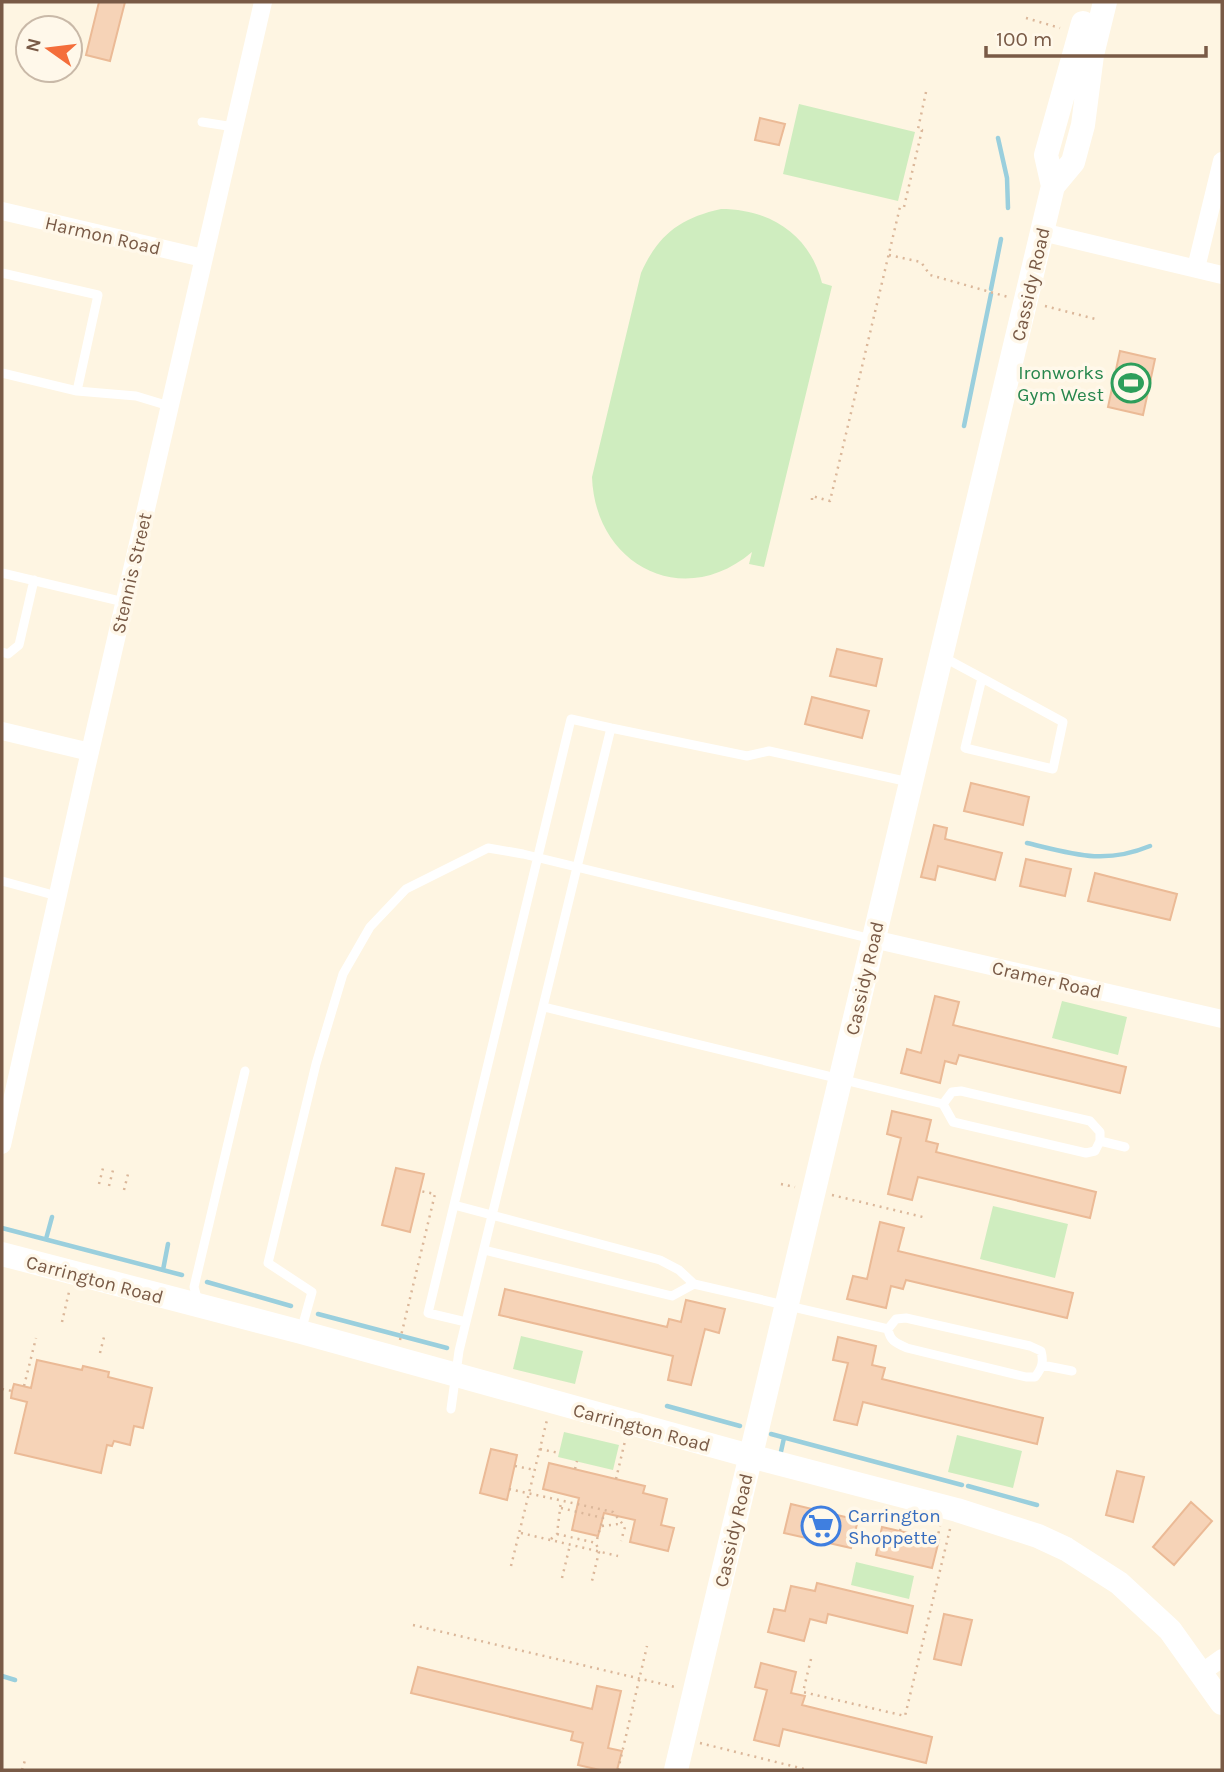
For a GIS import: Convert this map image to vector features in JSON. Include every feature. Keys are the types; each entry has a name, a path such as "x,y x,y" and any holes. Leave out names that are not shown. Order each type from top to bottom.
{"street":[{"name":"Stennis Street","path":"2,1144 6,1103 57,896 263,2"},
{"name":"Cassidy Road","path":"1054,187 1046,155 1087,2"},
{"name":"Cassidy Road","path":"676,1770 1042,232 1054,187 1073,162 1083,125 1092,55 1105,2"},
{"path":"1196,268 1222,161"},
{"name":"Harmon Road","path":"2,211 204,258"},
{"path":"1042,232 1222,275"},
{"path":"2,731 90,752"},
{"name":"Cramer Road","path":"873,939 1222,1019"},
{"name":"Carrington Road","path":"2,1254 957,1510 1048,1540 1119,1583 1170,1630 1222,1703"},
{"path":"1200,1673 1222,1658"}],"lane":[{"path":"202,122 234,127"},
{"path":"2,274 98,295 77,391"},
{"path":"2,373 77,391 136,396 169,406"},
{"path":"2,573 124,602"},
{"path":"2,652 8,654 19,645 34,580"},
{"path":"941,657 982,678 1063,722 1053,769 965,748 982,678"},
{"path":"466,1322 428,1313 571,719 747,756 769,751 911,783"},
{"path":"451,1409 466,1322 611,728"},
{"path":"301,1332 312,1292 268,1263 316,1064 342,974 370,927 406,889 488,848 873,939"},
{"path":"2,881 57,896"},
{"path":"544,1007 943,1104 953,1122 1086,1153 1095,1151 1100,1141 1100,1132 1096,1125 1065,1115 961,1091 952,1092 943,1104"},
{"path":"199,1307 194,1287 245,1071"},
{"path":"1100,1141 1125,1147"},
{"path":"454,1205 660,1260 679,1270 694,1284 888,1329"},
{"path":"484,1250 672,1296 694,1284"},
{"path":"906,1318 1030,1346 1041,1351 1042,1366 1035,1377 1026,1377 907,1348 894,1343 889,1337 888,1329 896,1319 906,1318"},
{"path":"1042,1366 1072,1371"}],"path":[{"path":"1026,18 1065,29"},
{"path":"811,500 812,496 830,500 900,207 904,207 922,130 918,130 926,92"},
{"path":"889,255 921,262 930,275 1095,318"},
{"path":"99,1184 104,1164"},
{"path":"109,1186 114,1166"},
{"path":"124,1190 129,1170"},
{"path":"781,1184 927,1218"},
{"path":"399,1343 435,1195 420,1191"},
{"path":"62,1322 69,1292"},
{"path":"100,1353 105,1332"},
{"path":"24,1387 36,1338"},
{"path":"2,1389 12,1391"},
{"path":"511,1566 551,1402"},
{"path":"616,1479 629,1423"},
{"path":"540,1449 559,1453"},
{"path":"575,1469 577,1461"},
{"path":"515,1466 536,1470"},
{"path":"509,1489 613,1512 625,1527 621,1541"},
{"path":"550,1540 556,1534 561,1501"},
{"path":"561,1508 603,1518 596,1543 599,1552 591,1585"},
{"path":"811,1659 803,1692 905,1716 957,1510"},
{"path":"601,1527 620,1523"},
{"path":"521,1533 618,1556"},
{"path":"556,1534 596,1543"},
{"path":"562,1578 570,1545"},
{"path":"413,1625 694,1692"},
{"path":"618,1770 647,1646"},
{"path":"684,1738 808,1770"},
{"path":"22,1770 26,1758"}],"green space":[{"path":"799,104 915,132 898,201 783,174"},
{"path":"721,209 756,214 785,228 798,238 808,251 822,283 832,286 764,567 749,564 752,552 725,569 698,578 672,577 647,570 626,555 609,534 597,508 592,477 641,273 655,248 672,230 694,217"},
{"path":"1062,1001 1127,1017 1118,1055 1052,1038"},
{"path":"993,1206 1068,1224 1055,1278 980,1259"},
{"path":"521,1336 583,1351 575,1384 513,1369"},
{"path":"564,1432 619,1445 613,1470 558,1457"},
{"path":"957,1435 1022,1451 1013,1488 948,1472"},
{"path":"856,1562 914,1576 909,1599 851,1585"}],"building":[{"path":"99,2 125,2 110,61 86,55"},
{"path":"760,118 785,124 779,145 755,140"},
{"name":"Ironworks Gym West","path":"1120,351 1155,359 1143,415 1108,407"},
{"path":"837,649 882,659 876,686 830,676"},
{"path":"812,697 869,711 862,738 805,724"},
{"path":"971,783 1029,797 1023,825 964,811"},
{"path":"934,825 947,828 945,839 1002,853 995,880 938,866 935,880 921,877"},
{"path":"1026,859 1071,869 1065,896 1020,886"},
{"path":"1095,873 1177,894 1170,920 1088,901"},
{"path":"935,996 959,1002 953,1025 1126,1067 1120,1093 959,1055 956,1064 945,1061 940,1083 901,1073 907,1049 921,1053"},
{"path":"892,1111 931,1120 926,1141 938,1144 936,1152 1096,1192 1090,1218 918,1177 912,1200 888,1194 901,1138 887,1134"},
{"path":"396,1168 424,1174 410,1232 382,1225"},
{"path":"880,1222 904,1228 898,1251 1073,1293 1067,1318 906,1280 903,1289 891,1286 886,1308 847,1299 853,1276 867,1279"},
{"path":"505,1289 667,1327 669,1319 681,1322 686,1300 725,1309 719,1333 705,1329 691,1385 668,1380 673,1356 499,1315"},
{"path":"838,1337 876,1346 872,1365 885,1368 882,1379 1043,1418 1037,1444 863,1402 857,1425 834,1420 848,1363 833,1360"},
{"path":"37,1360 82,1370 83,1366 109,1372 108,1377 152,1388 143,1428 134,1426 130,1445 114,1441 112,1446 107,1445 101,1473 15,1453 27,1402 11,1398 12,1391 14,1384 31,1388"},
{"path":"491,1449 517,1455 507,1500 480,1493"},
{"path":"549,1463 645,1486 643,1493 667,1499 661,1525 674,1528 668,1551 630,1542 635,1520 604,1513 598,1536 572,1530 579,1498 543,1489"},
{"path":"1117,1471 1144,1477 1133,1522 1106,1515"},
{"path":"1191,1502 1212,1521 1174,1565 1153,1547"},
{"name":"Carrington Shoppette","path":"791,1504 858,1520 851,1548 784,1533"},
{"path":"882,1527 939,1540 932,1568 876,1555"},
{"path":"817,1583 913,1606 907,1633 828,1614 826,1623 810,1619 804,1641 768,1632 774,1609 785,1611 791,1586 815,1591"},
{"path":"944,1614 972,1620 961,1665 934,1659"},
{"path":"761,1663 796,1672 791,1693 805,1696 802,1705 932,1737 926,1763 783,1729 779,1746 754,1740 767,1690 755,1687"},
{"path":"418,1667 592,1709 597,1686 621,1691 608,1748 622,1751 617,1770 600,1770 578,1765 583,1743 571,1740 573,1732 411,1693"}],"waterway":[{"path":"998,138 1007,178 1008,208"},
{"path":"991,289 1001,239"},
{"path":"964,426 991,294"},
{"path":"1027,843 1088,856 1118,855 1150,846"},
{"path":"46,1239 52,1217"},
{"path":"2,1228 182,1275"},
{"path":"163,1270 168,1244"},
{"path":"207,1282 291,1306"},
{"path":"318,1314 447,1348"},
{"path":"667,1406 740,1426"},
{"path":"771,1434 962,1485"},
{"path":"780,1456 784,1438"},
{"path":"968,1486 1037,1505"},
{"path":"2,1676 15,1680"}],"place":[{"name":"Ironworks Gym West","path":"1131,383"},
{"name":"Carrington Shoppette","path":"821,1526"}]}
